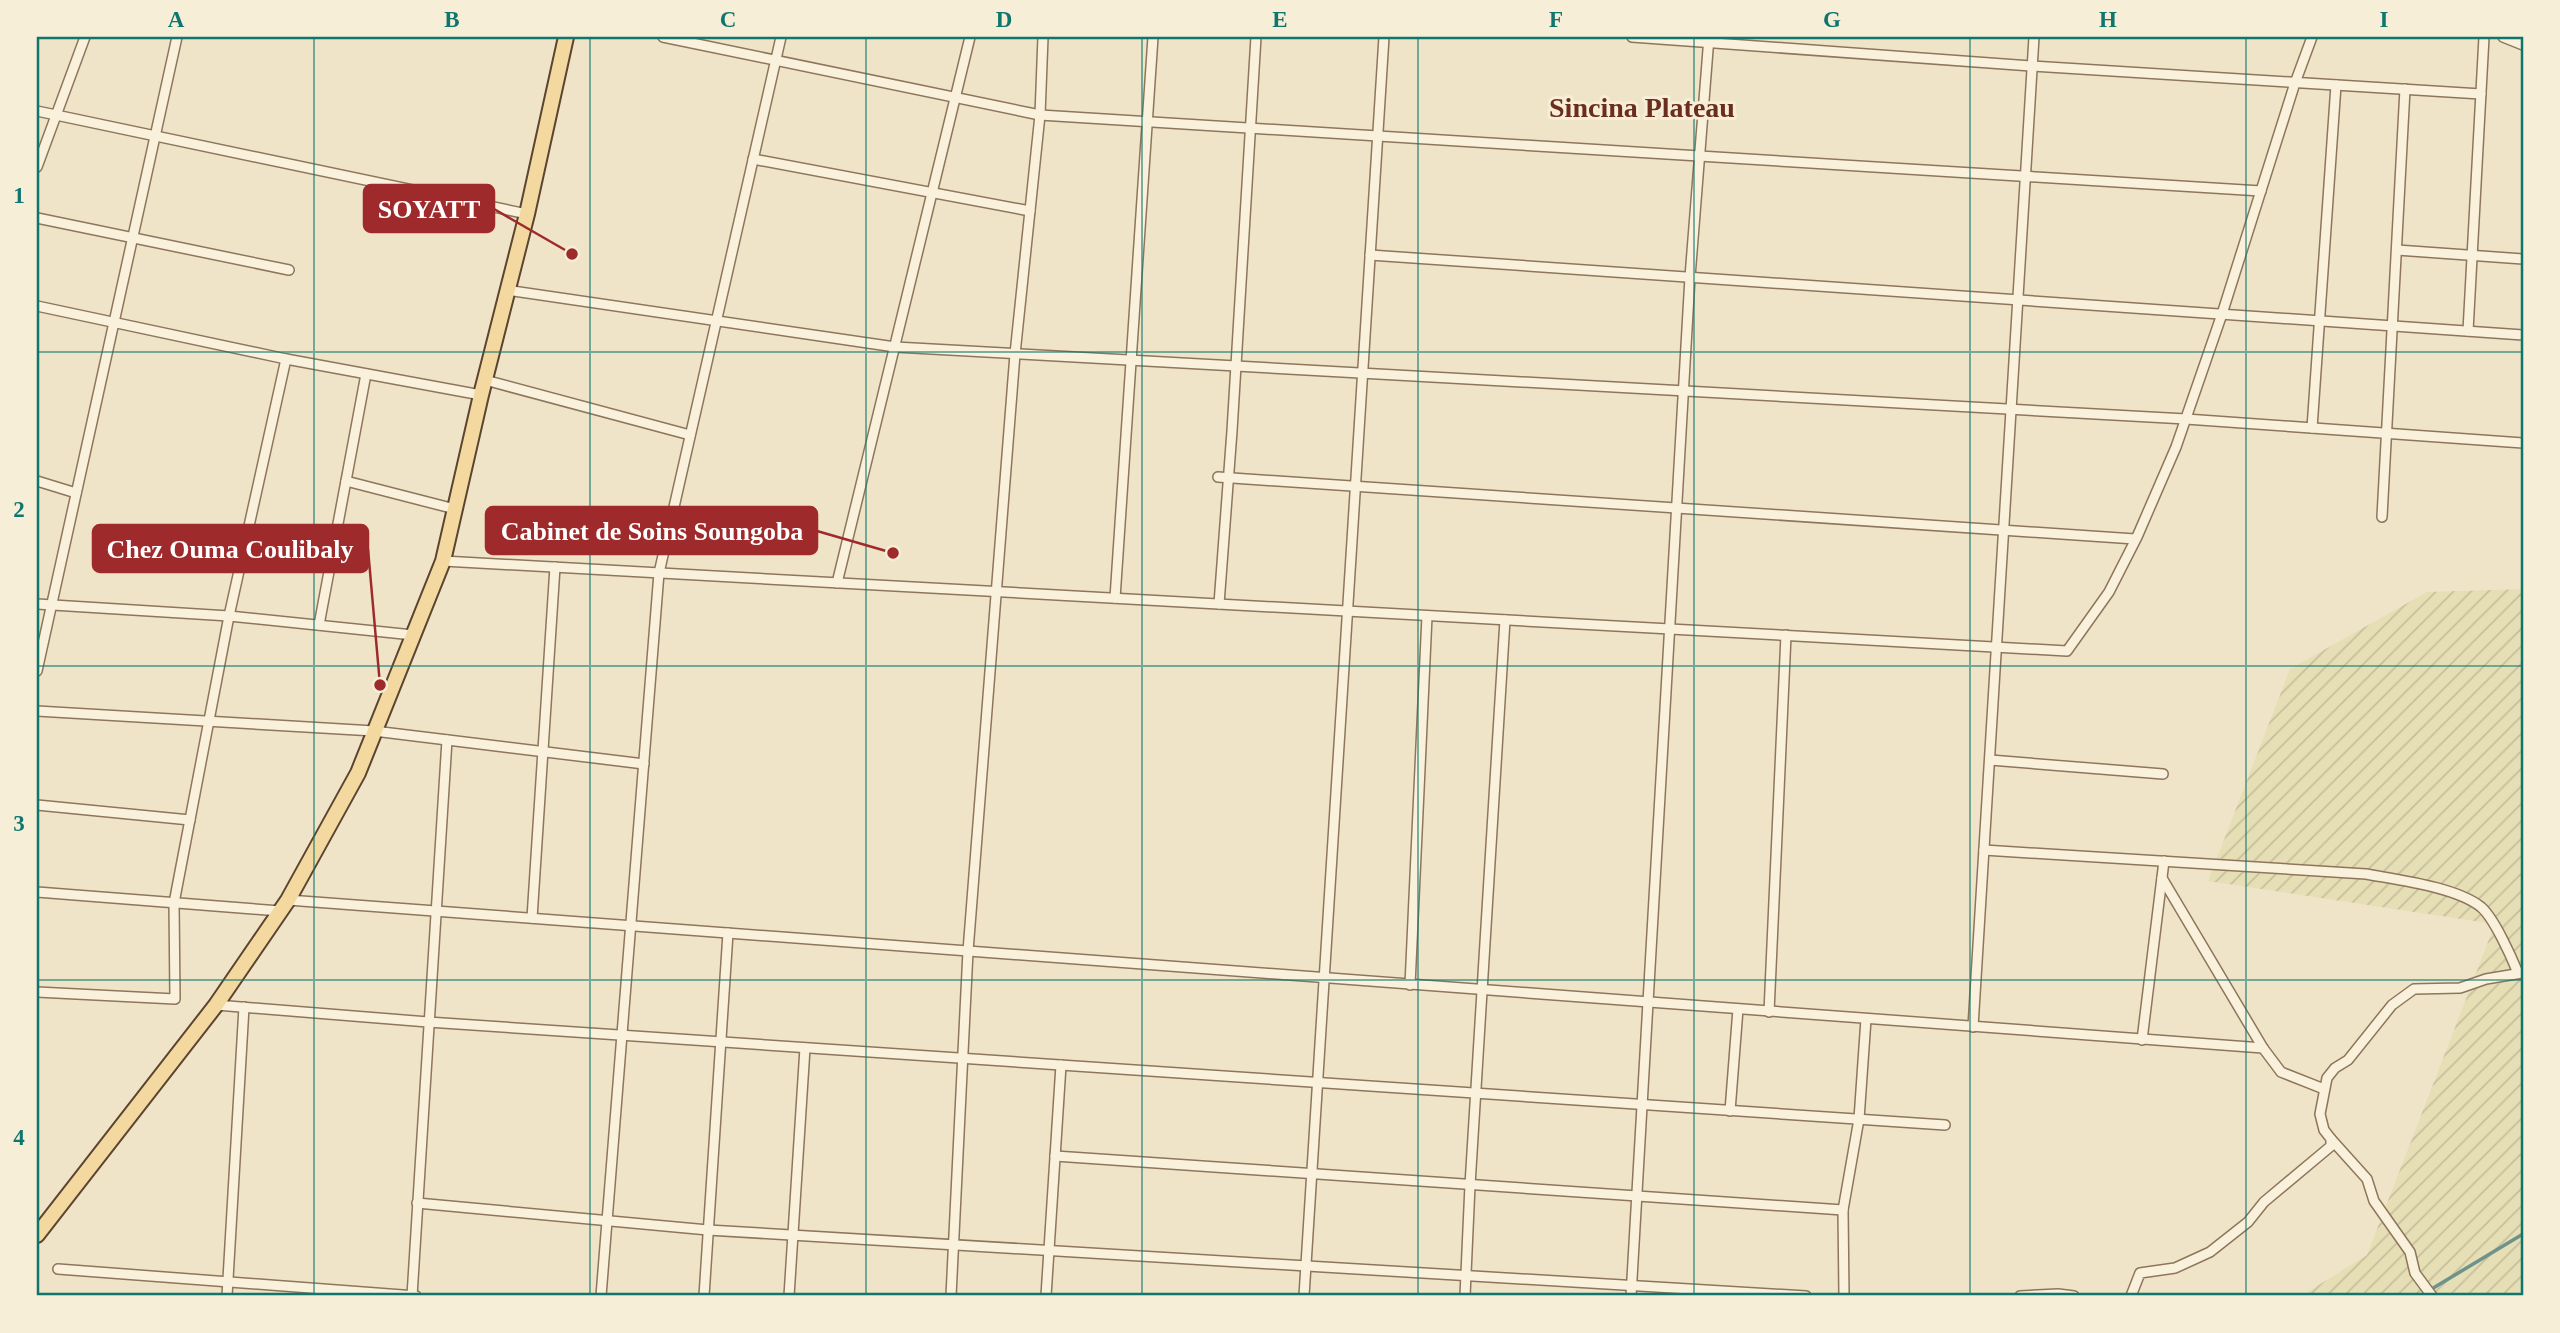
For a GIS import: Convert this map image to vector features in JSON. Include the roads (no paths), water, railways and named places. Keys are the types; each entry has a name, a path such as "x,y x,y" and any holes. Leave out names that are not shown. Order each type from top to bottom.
{"main road":[{"path":"37,1236 216,1005 284,906 358,773 443,561 506,290 527,214 566,37"}],"street":[{"path":"37,167 85,37"},
{"path":"37,671 177,37"},
{"path":"663,37 1040,115 2261,191"},
{"path":"601,1296 659,573 780,37"},
{"path":"837,583 970,37"},
{"path":"951,1296 968,951 1014,354 1040,115 1043,37"},
{"path":"1115,598 1153,37"},
{"path":"1219,604 1223,477 1232,431 1256,37"},
{"path":"1304,1296 1384,37"},
{"path":"1632,37 1709,40 2031,66 2481,94"},
{"path":"1973,1027 2034,37"},
{"path":"443,561 2067,651 2109,592 2176,447 2312,37"},
{"path":"2468,331 2484,37"},
{"path":"2503,37 2523,45"},
{"path":"1631,1296 1690,277 1709,40"},
{"path":"2312,428 2336,85"},
{"path":"2382,517 2405,89"},
{"path":"37,111 527,214"},
{"path":"753,159 1030,211"},
{"path":"37,218 289,270"},
{"path":"2397,250 2523,259"},
{"path":"1370,255 2523,335"},
{"path":"506,290 895,347 2186,419 2523,443"},
{"path":"37,306 286,359 481,395"},
{"path":"37,992 175,999 174,903 229,616 286,359"},
{"path":"318,625 366,374"},
{"path":"485,380 690,435"},
{"path":"1223,477 1677,510 2135,539"},
{"path":"37,481 76,493"},
{"path":"346,481 455,509"},
{"path":"532,918 555,567"},
{"path":"37,604 229,616 413,635"},
{"path":"1410,985 1427,616"},
{"path":"1465,1296 1506,620"},
{"path":"1769,1012 1786,635"},
{"path":"37,712 374,731 644,765"},
{"path":"412,1296 447,740"},
{"path":"1990,760 2164,774"},
{"path":"37,806 190,820"},
{"path":"1984,850 2366,874 2424,884 2470,900 2483,908 2521,973 2486,979 2460,988 2414,989 2392,1005 2348,1060 2335,1068 2327,1078 2320,1114 2324,1130 2367,1179 2374,1201 2410,1252 2415,1273 2432,1296"},
{"path":"2142,1040 2164,861"},
{"path":"2162,878 2263,1048 2281,1072 2324,1089"},
{"path":"37,892 174,903 436,911 2263,1048"},
{"path":"704,1296 728,933"},
{"path":"216,1005 428,1023 1945,1125"},
{"path":"227,1296 244,1007"},
{"path":"1730,1111 1738,1009"},
{"path":"1844,1296 1843,1210 1859,1119 1866,1019"},
{"path":"789,1296 805,1048"},
{"path":"1046,1296 1061,1065"},
{"path":"2131,1296 2140,1273 2175,1268 2210,1252 2248,1222 2264,1202 2331,1146 2331,1139"},
{"path":"1055,1156 1843,1210"},
{"path":"417,1203 708,1230 1806,1296"},
{"path":"58,1269 417,1296"},
{"path":"2020,1296 2074,1296"}],"waterway":[{"path":"2420,1296 2523,1234"}],"place":[{"name":"SOYATT","path":"572,254"},
{"name":"Cabinet de Soins Soungoba","path":"893,553"},
{"name":"Chez Ouma Coulibaly","path":"380,685"}],"district":[{"name":"Sincina Plateau","path":"1642,107"}]}
